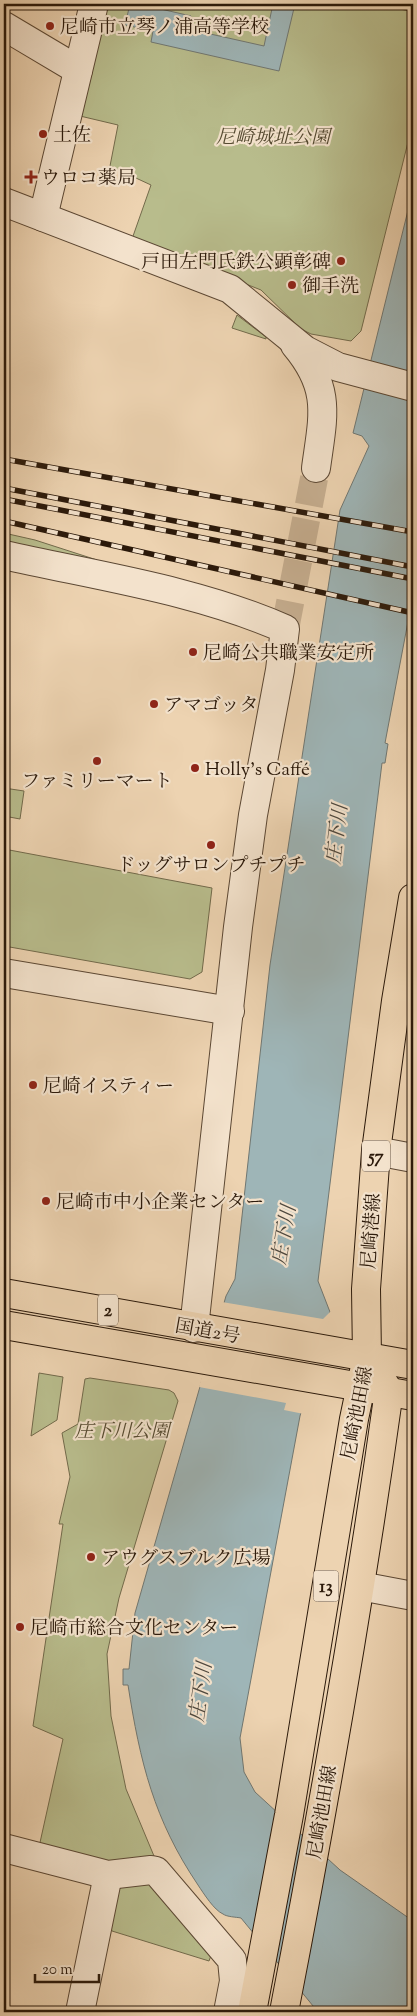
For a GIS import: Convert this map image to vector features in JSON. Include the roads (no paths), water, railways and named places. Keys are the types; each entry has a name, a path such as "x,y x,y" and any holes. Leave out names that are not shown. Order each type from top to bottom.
{"main road":[{"name":"尼崎港線","path":"367,1357 366,1290 376,1152 408,958 413,898"},
{"name":"国道2号","path":"4,1293 413,1365"},
{"name":"国道2号","path":"4,1325 401,1393"},
{"name":"尼崎池田線","path":"252,2012 289,1815 360,1386 367,1357"},
{"name":"尼崎池田線","path":"286,2005 317,1840 360,1586 401,1393 367,1357"}],"street":[{"path":"43,217 94,4"},
{"path":"4,26 78,70"},
{"path":"4,202 230,289 305,350 338,367 413,387"},
{"path":"279,327 297,348 315,375 323,396 316,468"},
{"path":"4,555 170,592 256,616 285,629 280,670 253,814 238,927 203,1329"},
{"path":"4,973 230,1011"},
{"path":"376,1152 413,1158"},
{"path":"360,1586 413,1596"},
{"path":"4,1848 108,1876 151,1870 162,1876 232,1960 234,1982 228,2012"},
{"path":"80,2012 108,1876"}],"water":[{"path":"130,4 152,4 152,7 191,16 188,29 264,46 273,4 295,4 279,71 151,42 153,31 125,25"},
{"name":"庄下川","path":"413,190 413,595 385,743 388,744 385,763 382,763 318,1281 330,1312 300,1416 240,1738 244,1772 255,1792 340,1870 413,1921 413,2012 318,2012 241,1918 225,1915 213,1905 203,1893 183,1861 170,1837 151,1790 138,1740 128,1685 123,1685 123,1669 129,1669 135,1613 226,1296 235,1279 270,965 340,510 369,446 362,436 353,433"}],"tunnel":[{"path":"285,629 316,468"}],"railway":[{"path":"4,459 413,532"},
{"path":"4,488 413,567"},
{"path":"4,499 413,579"},
{"path":"4,521 413,613"}],"place":[{"name":"尼崎市立琴ノ浦高等学校","path":"50,26"},
{"name":"土佐","path":"43,134"},
{"name":"ウロコ薬局","path":"31,177"},
{"name":"戸田左門氏鉄公顕彰碑","path":"341,261"},
{"name":"御手洗","path":"292,285"},
{"name":"尼崎公共職業安定所","path":"193,652"},
{"name":"アマゴッタ","path":"154,704"},
{"name":"ファミリーマート","path":"97,761"},
{"name":"Holly's Caffé","path":"195,768"},
{"name":"ドッグサロンプチプチ","path":"211,845"},
{"name":"尼崎イスティー","path":"33,1085"},
{"name":"尼崎市中小企業センター","path":"46,1201"},
{"name":"アウグスブルク広場","path":"91,1557"},
{"name":"尼崎市総合文化センター","path":"20,1627"}],"park label":[{"name":"尼崎城址公園","path":"273,136"},
{"name":"庄下川公園","path":"122,1430"}]}
